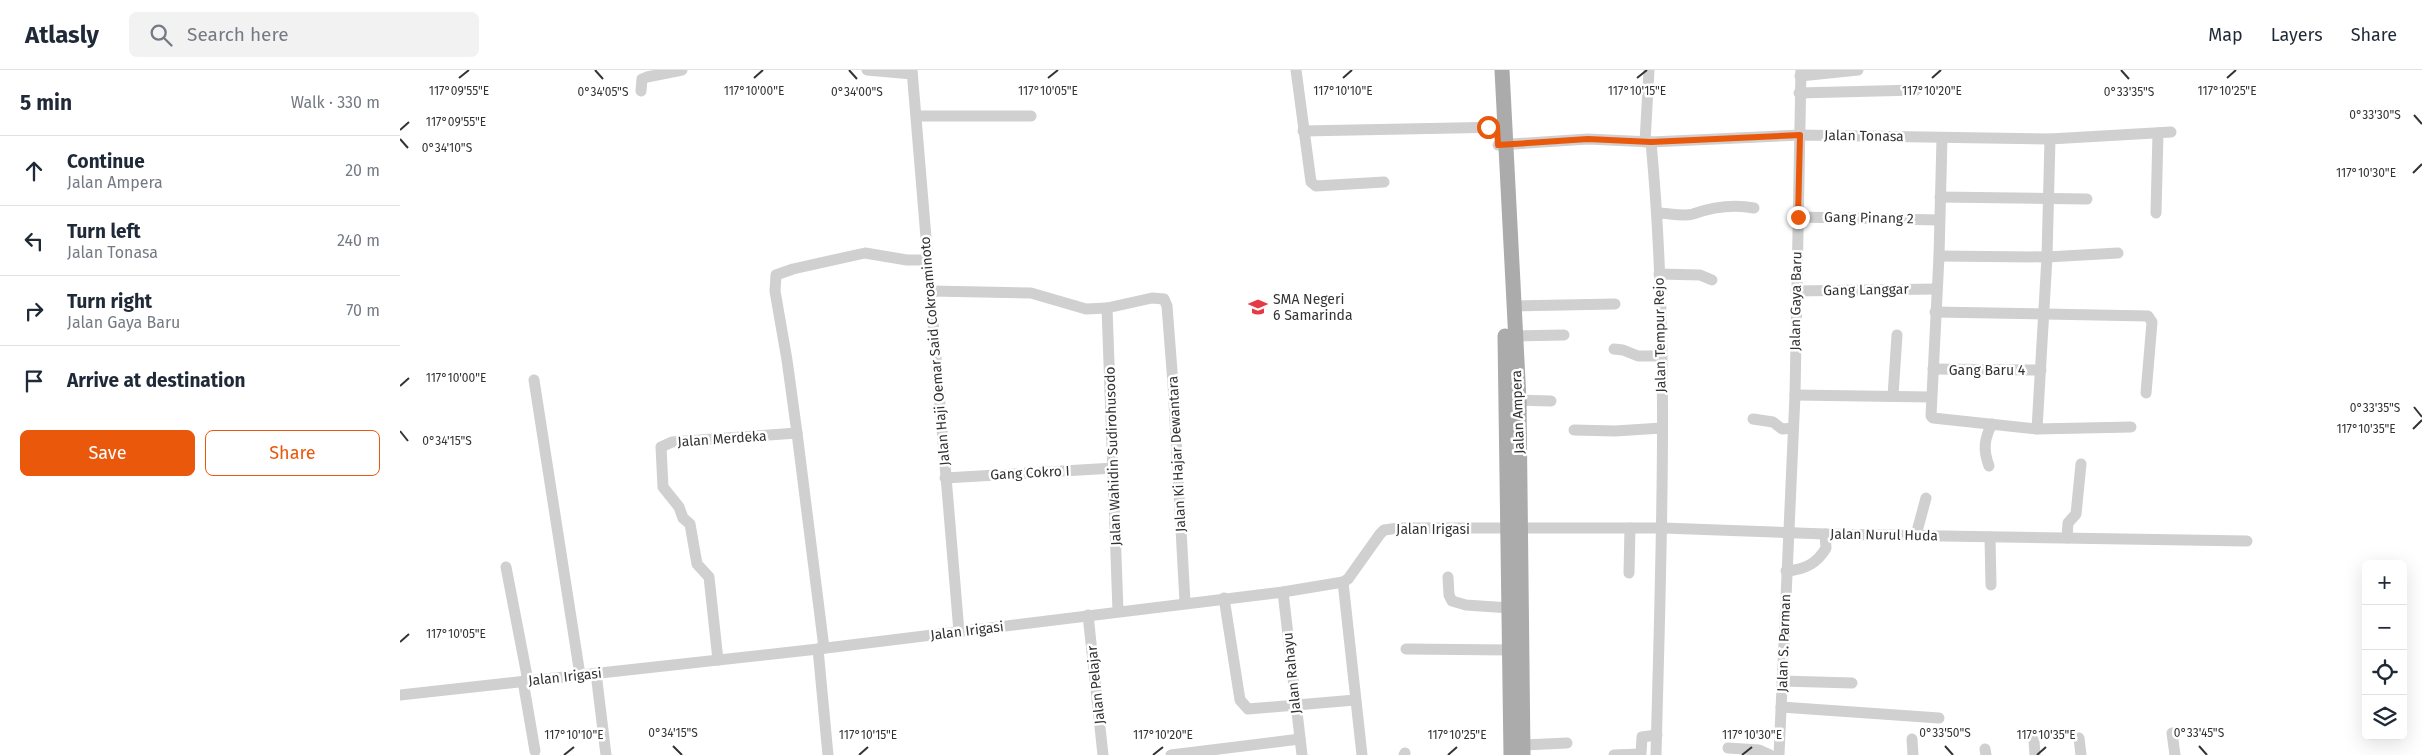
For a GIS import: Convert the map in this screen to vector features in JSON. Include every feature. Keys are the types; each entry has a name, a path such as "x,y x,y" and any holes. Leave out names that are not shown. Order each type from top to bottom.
{"main road":[{"name":"Jalan Ampera","path":"1494,70 1501,127 1519,400 1515,528 1510,608 1510,650 1519,752"},
{"name":"Jalan Ampera","path":"1501,127 1502,70"},
{"name":"Jalan Ampera","path":"1502,145 1507,386 1515,528 1519,752"}],"street":[{"path":"641,91 642,80 647,77 682,70"},
{"path":"867,70 912,72"},
{"path":"1296,70 1310,180 1313,185 1384,182"},
{"name":"Jalan Tempur Rejo","path":"1649,70 1648,142 1658,213 1662,428 1663,528 1656,754"},
{"path":"1800,73 1858,70"},
{"name":"Jalan Haji Oemar Said Cokroaminoto","path":"912,72 959,632"},
{"name":"Jalan Gaya Baru","path":"1789,526 1794,394 1800,73"},
{"path":"1799,93 1916,90"},
{"path":"917,116 1031,116"},
{"path":"1304,131 1501,127"},
{"name":"Jalan Tonasa","path":"1502,145 1588,139 1648,142 1800,135 2050,139 2171,132"},
{"path":"2156,213 2158,133"},
{"path":"1942,138 1939,256 1929,413 1933,418 2037,429 2131,427"},
{"path":"2037,429 2047,256 2050,139"},
{"path":"1940,197 2087,199"},
{"path":"1658,213 1692,214 1701,210 1735,205 1754,208"},
{"name":"Gang Pinang 2","path":"1798,217 1939,220"},
{"path":"828,755 821,649 787,360 774,291 776,275 793,269 865,253 907,260 927,260"},
{"path":"1939,256 2118,254"},
{"path":"1659,274 1700,274 1712,280"},
{"name":"Gang Langgar","path":"1796,291 1936,288"},
{"path":"930,291 1031,293 1075,307 1107,308"},
{"name":"Jalan Ki Hajar Dewantara","path":"1107,308 1160,297 1164,298 1167,306 1173,384 1184,602"},
{"path":"1513,306 1615,304"},
{"name":"Jalan Wahidin Sudirohusodo","path":"1107,308 1118,608"},
{"path":"1936,312 2148,316 2152,322 2146,393"},
{"path":"1515,336 1564,335"},
{"path":"1894,396 1897,335"},
{"path":"1614,350 1623,350 1638,356 1661,356"},
{"name":"Gang Baru 4","path":"1933,369 2041,370"},
{"path":"534,380 580,675"},
{"path":"1794,394 1930,396"},
{"path":"1519,400 1551,401"},
{"path":"1753,419 1773,422 1782,428 1793,428"},
{"path":"1989,466 1984,453 1985,440 1992,424"},
{"path":"1574,430 1615,431 1662,428"},
{"name":"Jalan Merdeka","path":"718,660 709,577 697,564 690,524 683,518 678,507 663,487 661,447 672,442 796,433"},
{"path":"2067,538 2068,523 2076,514 2081,464"},
{"name":"Gang Cokro I","path":"945,478 1114,468"},
{"path":"1916,535 1926,498"},
{"name":"Jalan Nurul Huda","path":"1515,528 1789,526 1825,534 2247,541"},
{"name":"Jalan S. Parman","path":"1779,755 1789,526"},
{"name":"Jalan Irigasi","path":"400,695 821,649 1088,615 1118,608 1283,592 1343,582 1356,571 1376,538 1384,530 1399,528 1515,528"},
{"path":"1629,573 1630,528"},
{"path":"1786,571 1802,570 1818,558 1826,548 1825,534"},
{"path":"1990,537 1991,585"},
{"path":"506,567 526,681 535,751"},
{"path":"1448,577 1449,595 1452,601 1510,608"},
{"path":"1343,582 1362,755"},
{"name":"Jalan Rahayu","path":"1283,592 1302,755"},
{"path":"1224,598 1240,700 1243,706 1248,709 1355,700"},
{"name":"Jalan Pelajar","path":"1088,615 1103,755"},
{"path":"1406,649 1510,650"},
{"path":"596,673 606,755"},
{"path":"1782,681 1852,683"},
{"path":"1781,707 1939,718"},
{"path":"2172,732 2175,755"},
{"path":"1641,754 1642,737 1657,736"},
{"path":"1171,755 1300,738"},
{"path":"2080,738 2081,755"},
{"path":"1912,739 1913,755"},
{"path":"2034,741 2035,755"},
{"path":"1519,752 1568,743"},
{"path":"1728,748 1759,750 1770,755"},
{"path":"1614,755 1656,754"}],"place":[{"name":"SMA Negeri 6 Samarinda","path":"1258,307"}],"route":[{"path":"1488,127 1497,127 1498,145 1588,139 1651,142 1800,135 1798,217"}]}
